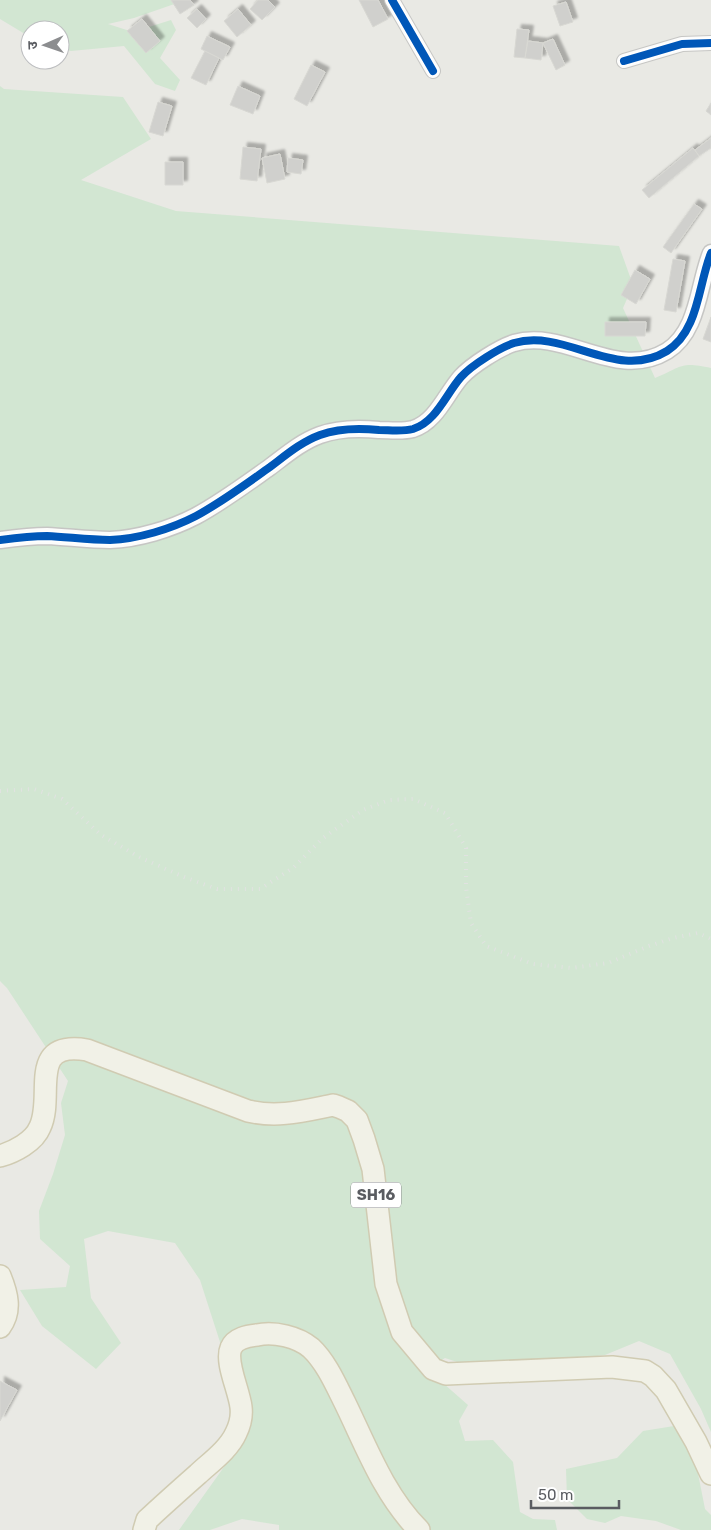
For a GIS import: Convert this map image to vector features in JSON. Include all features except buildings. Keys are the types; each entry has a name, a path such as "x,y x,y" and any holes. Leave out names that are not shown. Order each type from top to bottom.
{"main road":[{"name":"SH16","path":"0,1156 13,1152 38,1132 42,1125 44,1113 46,1068 54,1054 69,1049 87,1050 248,1111 280,1115 339,1106 348,1111 357,1120 373,1169 386,1284 391,1304 402,1332 433,1369 440,1373 454,1374 612,1367 645,1371 653,1376 666,1390 696,1442 711,1474"},
{"path":"0,1276 6,1290 8,1304 4,1321 0,1327"},
{"path":"144,1530 148,1520 217,1457 236,1433 241,1409 230,1359 230,1349 234,1342 244,1337 262,1334 285,1336 298,1340 315,1354 340,1392 379,1474 406,1518 418,1530"}],"street":[{"path":"392,0 433,71"},
{"path":"624,61 682,44 711,43"},
{"path":"0,540 45,536 112,540 155,532 178,524 233,494 303,443 320,435 337,430 356,428 413,429 428,421 462,376 495,351 530,339 548,341 619,361 636,361 652,358 668,350 682,338 692,320 711,253"}],"green space":[{"path":"0,0 186,0 134,18 108,24 133,32 171,20 176,30 160,58 180,80 175,91 155,84 124,46 70,51 70,20 20,20 20,31 0,19"},
{"path":"0,86 4,89 123,97 151,139 81,180 176,211 619,246 633,285 623,308 655,378 687,365 711,368 711,1432 701,1409 670,1354 639,1341 605,1355 517,1366 466,1365 445,1358 427,1369 468,1405 459,1421 465,1441 493,1440 513,1462 520,1512 533,1519 555,1520 557,1530 279,1530 279,1525 242,1519 210,1530 179,1530 249,1432 200,1280 175,1243 108,1231 84,1239 91,1298 121,1343 96,1369 42,1326 20,1290 66,1287 70,1266 40,1239 39,1211 65,1135 61,1103 68,1081 7,988 0,981"},
{"path":"674,1426 692,1443 705,1509 711,1515 711,1530 681,1530 656,1521 621,1516 605,1523 587,1519 567,1499 566,1469 617,1458 643,1431"}],"railway":[{"path":"0,791 34,789 62,799 101,835 139,857 217,889 260,889 293,868 323,838 363,810 389,800 413,799 445,813 466,848 466,887 471,923 486,946 533,964 571,968 608,963 673,938 698,933 711,939"}],"cycle path":[{"path":"392,0 433,71"},
{"path":"624,61 682,44 711,43"},
{"path":"0,540 47,536 110,540 143,535 176,525 215,505 294,449 320,435 349,429 404,430 413,429 421,425 440,407 466,372 486,357 514,343 533,340 553,342 610,358 629,361 648,359 667,351 686,332 692,320 711,253"}]}
